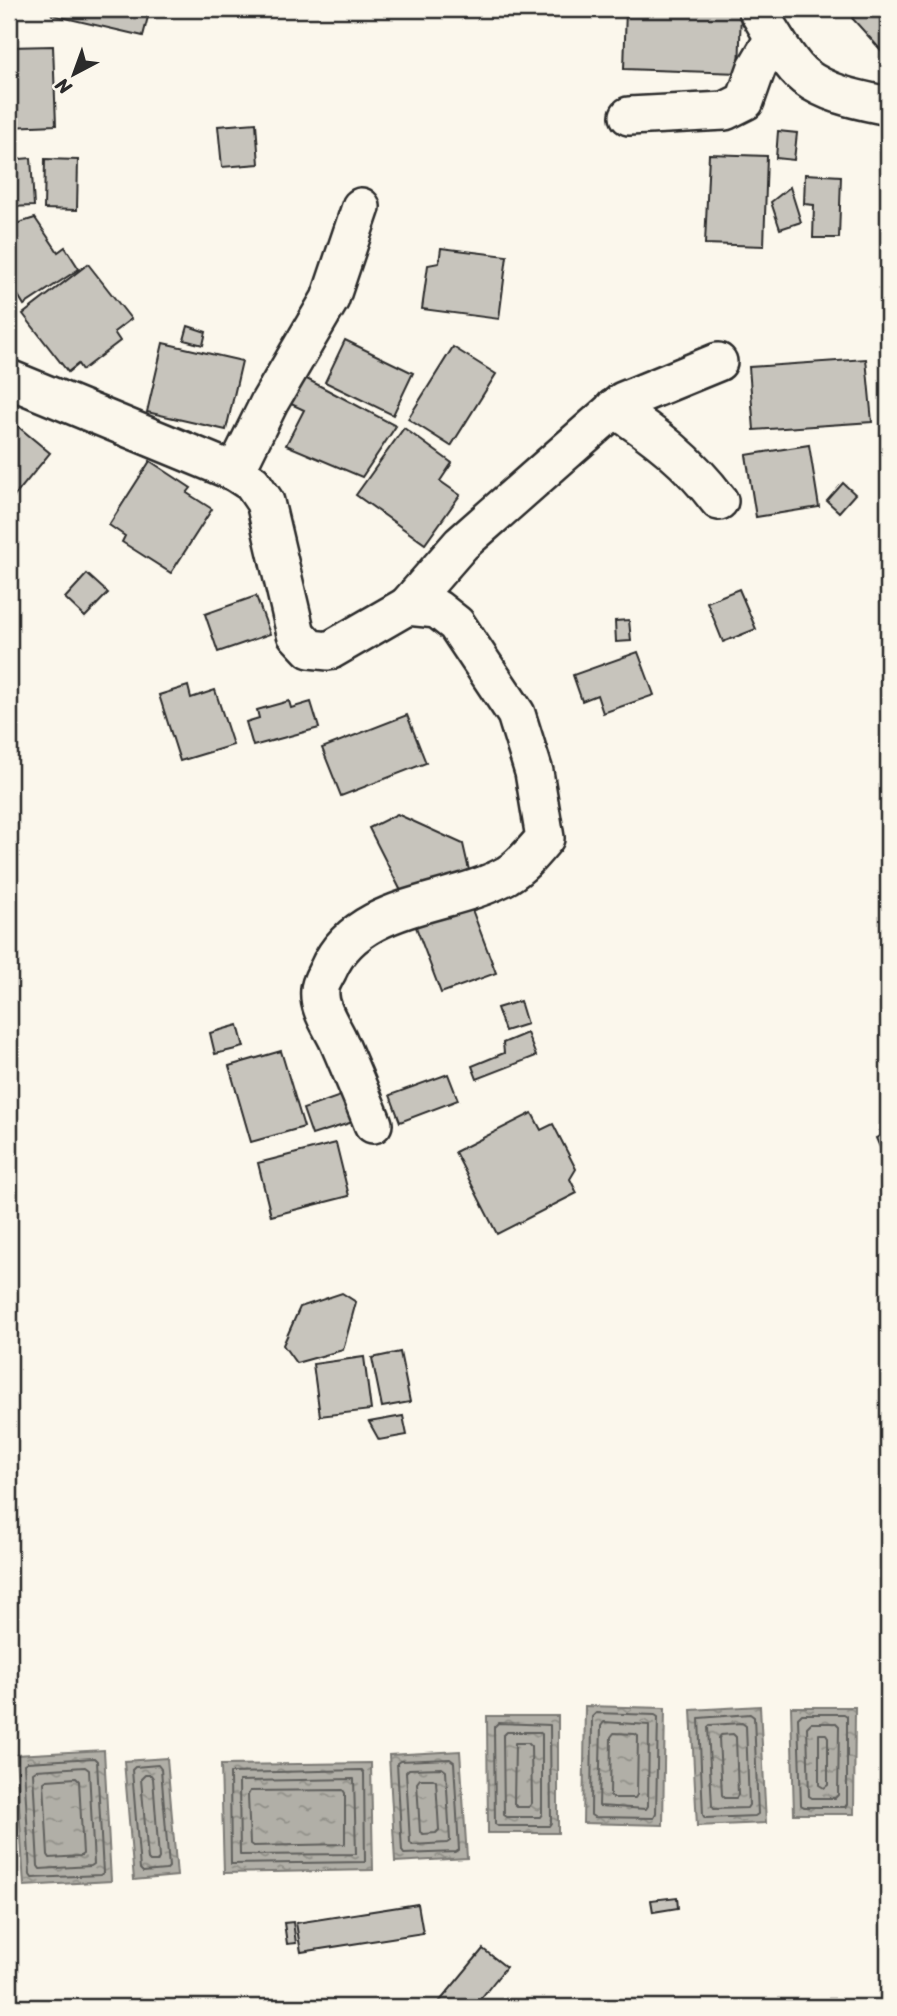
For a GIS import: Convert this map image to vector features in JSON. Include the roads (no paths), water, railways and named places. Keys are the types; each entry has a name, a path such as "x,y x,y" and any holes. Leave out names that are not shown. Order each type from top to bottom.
{"street":[{"path":"766,23 804,76 838,94 888,106"},
{"path":"629,116 725,111 746,101 757,67 766,23"},
{"path":"235,472 270,403 330,299 361,207"},
{"path":"9,379 235,472 252,483 265,502 296,634 310,649 328,652 407,606 461,544 623,401 718,362"},
{"path":"614,408 659,437 706,484 719,501"},
{"path":"373,1124 323,1010 320,990 333,959 357,933 383,918 412,906 482,886 509,874 533,853 545,838 534,772 516,714 456,624 436,609 407,606"}],"water":[{"path":"585,1706 665,1708 663,1825 583,1823"},
{"path":"760,1706 766,1823 697,1826 691,1710"},
{"path":"791,1707 855,1707 854,1814 794,1814"},
{"path":"487,1716 558,1716 558,1833 488,1833"},
{"path":"104,1750 111,1881 24,1886 16,1755"},
{"path":"460,1751 467,1858 395,1862 389,1755"},
{"path":"167,1758 177,1876 134,1880 124,1761"},
{"path":"371,1763 373,1870 224,1873 221,1765"}]}
